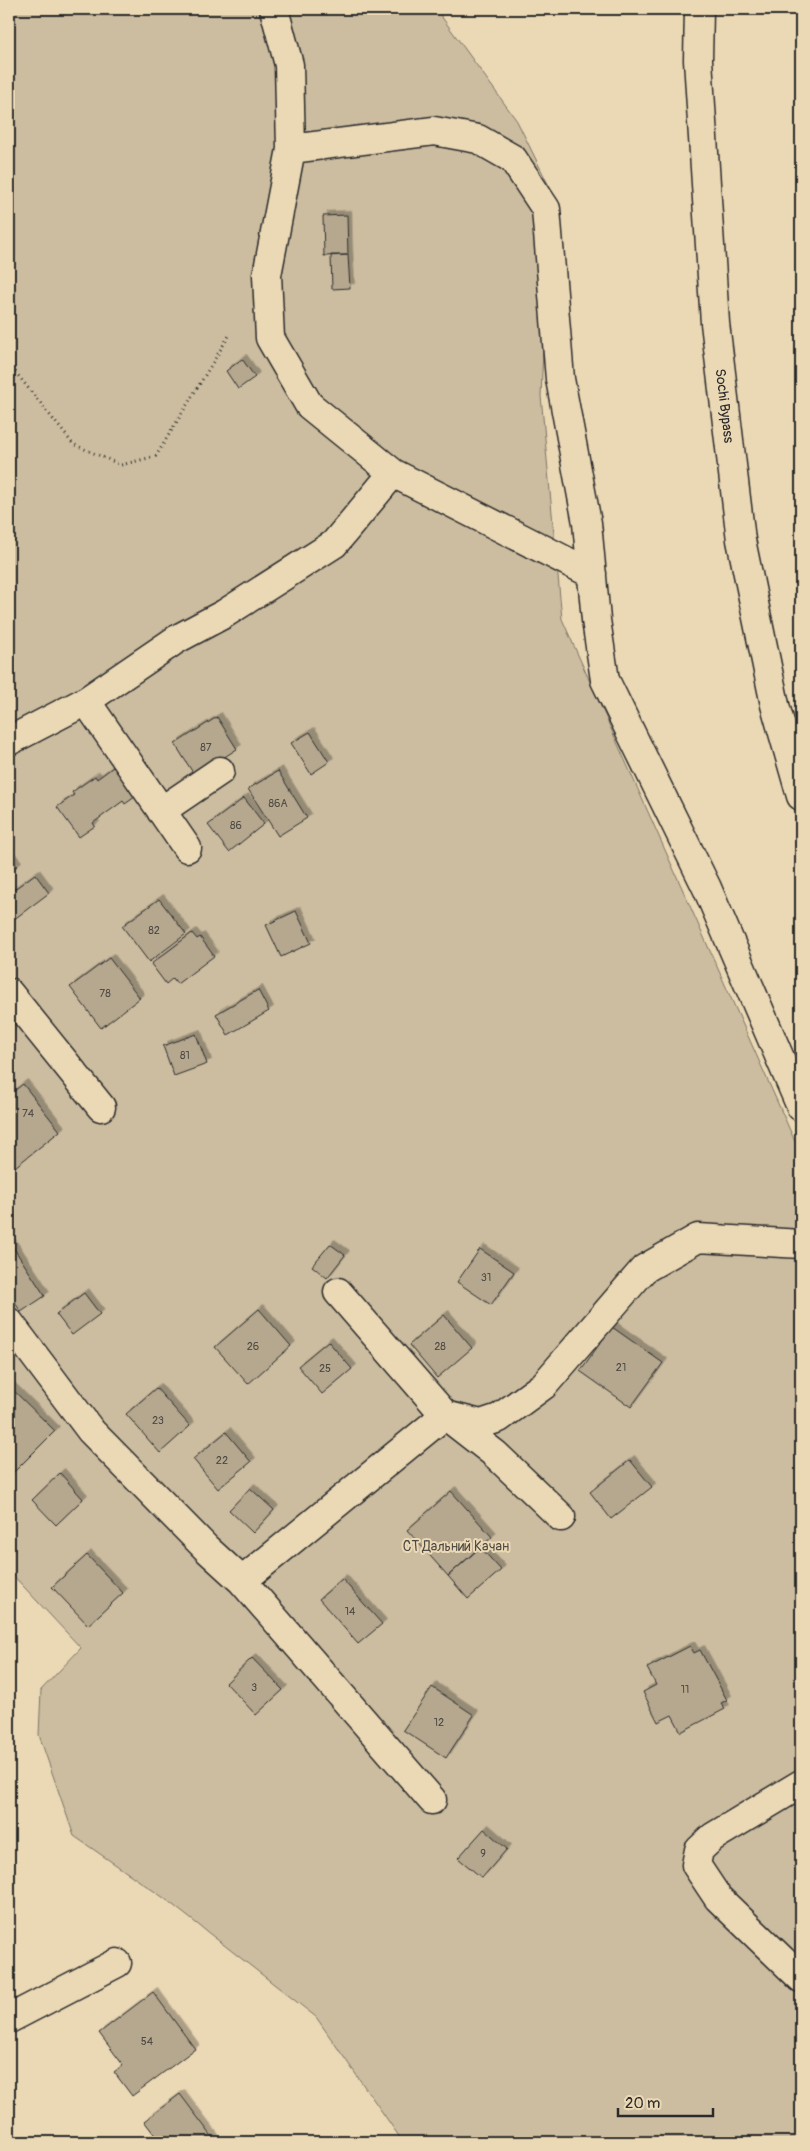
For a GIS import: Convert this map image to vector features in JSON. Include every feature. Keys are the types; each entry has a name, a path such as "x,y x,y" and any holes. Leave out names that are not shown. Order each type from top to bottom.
{"main road":[{"path":"274,9 289,65 291,149 267,275 270,338 309,405 393,473 592,574"},
{"name":"Sochi Bypass","path":"699,9 698,60 715,323 741,540 775,705 801,796"},
{"path":"291,149 434,131 478,139 513,159 546,209 560,379 587,523 596,620 606,680 706,888 801,1107"},
{"path":"9,741 86,701 177,639 224,614 334,544 393,473"},
{"path":"86,701 187,848"},
{"path":"161,811 220,771"},
{"path":"9,993 101,1107"},
{"path":"445,1415 481,1424 499,1418 544,1385 644,1270 698,1238 801,1244"},
{"path":"338,1292 445,1415 495,1454 561,1517"},
{"path":"9,1322 91,1431 207,1549 242,1581 432,1800"},
{"path":"242,1581 445,1415"},
{"path":"801,1784 713,1837 699,1850 696,1865 718,1898 801,1978"},
{"path":"9,2019 117,1963"}],"path":[{"path":"9,364 73,444 121,465 156,456 230,334"}],"green space":[{"name":"СТ Дальний Качан","path":"9,9 436,9 517,121 550,188 541,396 562,619 801,1155 801,2142 403,2142 316,2017 164,1898 74,1836 39,1735 41,1690 81,1648 9,1571"}],"building":[{"path":"347,215 348,255 324,256 323,216"},
{"path":"331,255 348,255 350,288 332,289"},
{"path":"242,359 255,377 238,389 226,371"},
{"path":"217,717 237,749 195,776 175,744"},
{"path":"310,732 329,762 311,774 291,743"},
{"path":"120,762 142,792 125,804 123,801 93,823 95,826 79,837 57,807 74,795 72,792 95,776 97,779"},
{"path":"278,771 307,818 278,836 248,789"},
{"path":"244,798 264,824 229,852 208,825"},
{"path":"9,856 17,866 9,873"},
{"path":"35,874 49,893 9,923 9,893"},
{"path":"159,899 186,934 149,962 122,926"},
{"path":"296,911 311,943 281,957 266,925"},
{"path":"192,933 197,939 200,937 214,956 177,984 173,978 166,984 151,964"},
{"path":"109,958 140,998 101,1028 70,987"},
{"path":"258,990 269,1011 228,1035 216,1014"},
{"path":"196,1034 207,1064 174,1076 163,1046"},
{"path":"23,1084 60,1131 15,1167 9,1159 9,1095"},
{"path":"9,1241 45,1296 21,1312 9,1293"},
{"path":"330,1244 345,1255 327,1278 312,1266"},
{"path":"480,1249 514,1272 491,1305 457,1282"},
{"path":"84,1293 100,1314 72,1335 56,1314"},
{"path":"259,1309 291,1346 248,1384 215,1347"},
{"path":"444,1315 472,1348 437,1378 409,1345"},
{"path":"612,1327 663,1363 631,1407 580,1371"},
{"path":"328,1341 352,1369 322,1394 298,1366"},
{"path":"9,1386 55,1431 13,1473 9,1469"},
{"path":"156,1388 190,1426 160,1453 126,1414"},
{"path":"226,1432 251,1462 218,1489 193,1459"},
{"path":"630,1460 652,1487 611,1519 590,1492"},
{"path":"60,1473 83,1499 56,1525 32,1500"},
{"path":"250,1488 274,1510 253,1533 229,1510"},
{"path":"451,1491 492,1537 448,1576 407,1530"},
{"path":"480,1547 501,1570 468,1599 448,1576"},
{"path":"87,1555 123,1593 88,1625 52,1587"},
{"path":"342,1579 382,1624 358,1644 319,1599"},
{"path":"690,1646 694,1653 700,1650 727,1700 721,1703 725,1709 681,1732 672,1715 658,1722 643,1692 656,1685 647,1668"},
{"path":"252,1658 283,1690 256,1715 226,1683"},
{"path":"432,1687 474,1715 446,1758 403,1730"},
{"path":"484,1829 507,1849 482,1878 458,1858"},
{"path":"153,1992 195,2049 132,2096 114,2072 123,2065 99,2033"},
{"path":"180,2094 214,2139 209,2142 160,2142 144,2121"}]}
